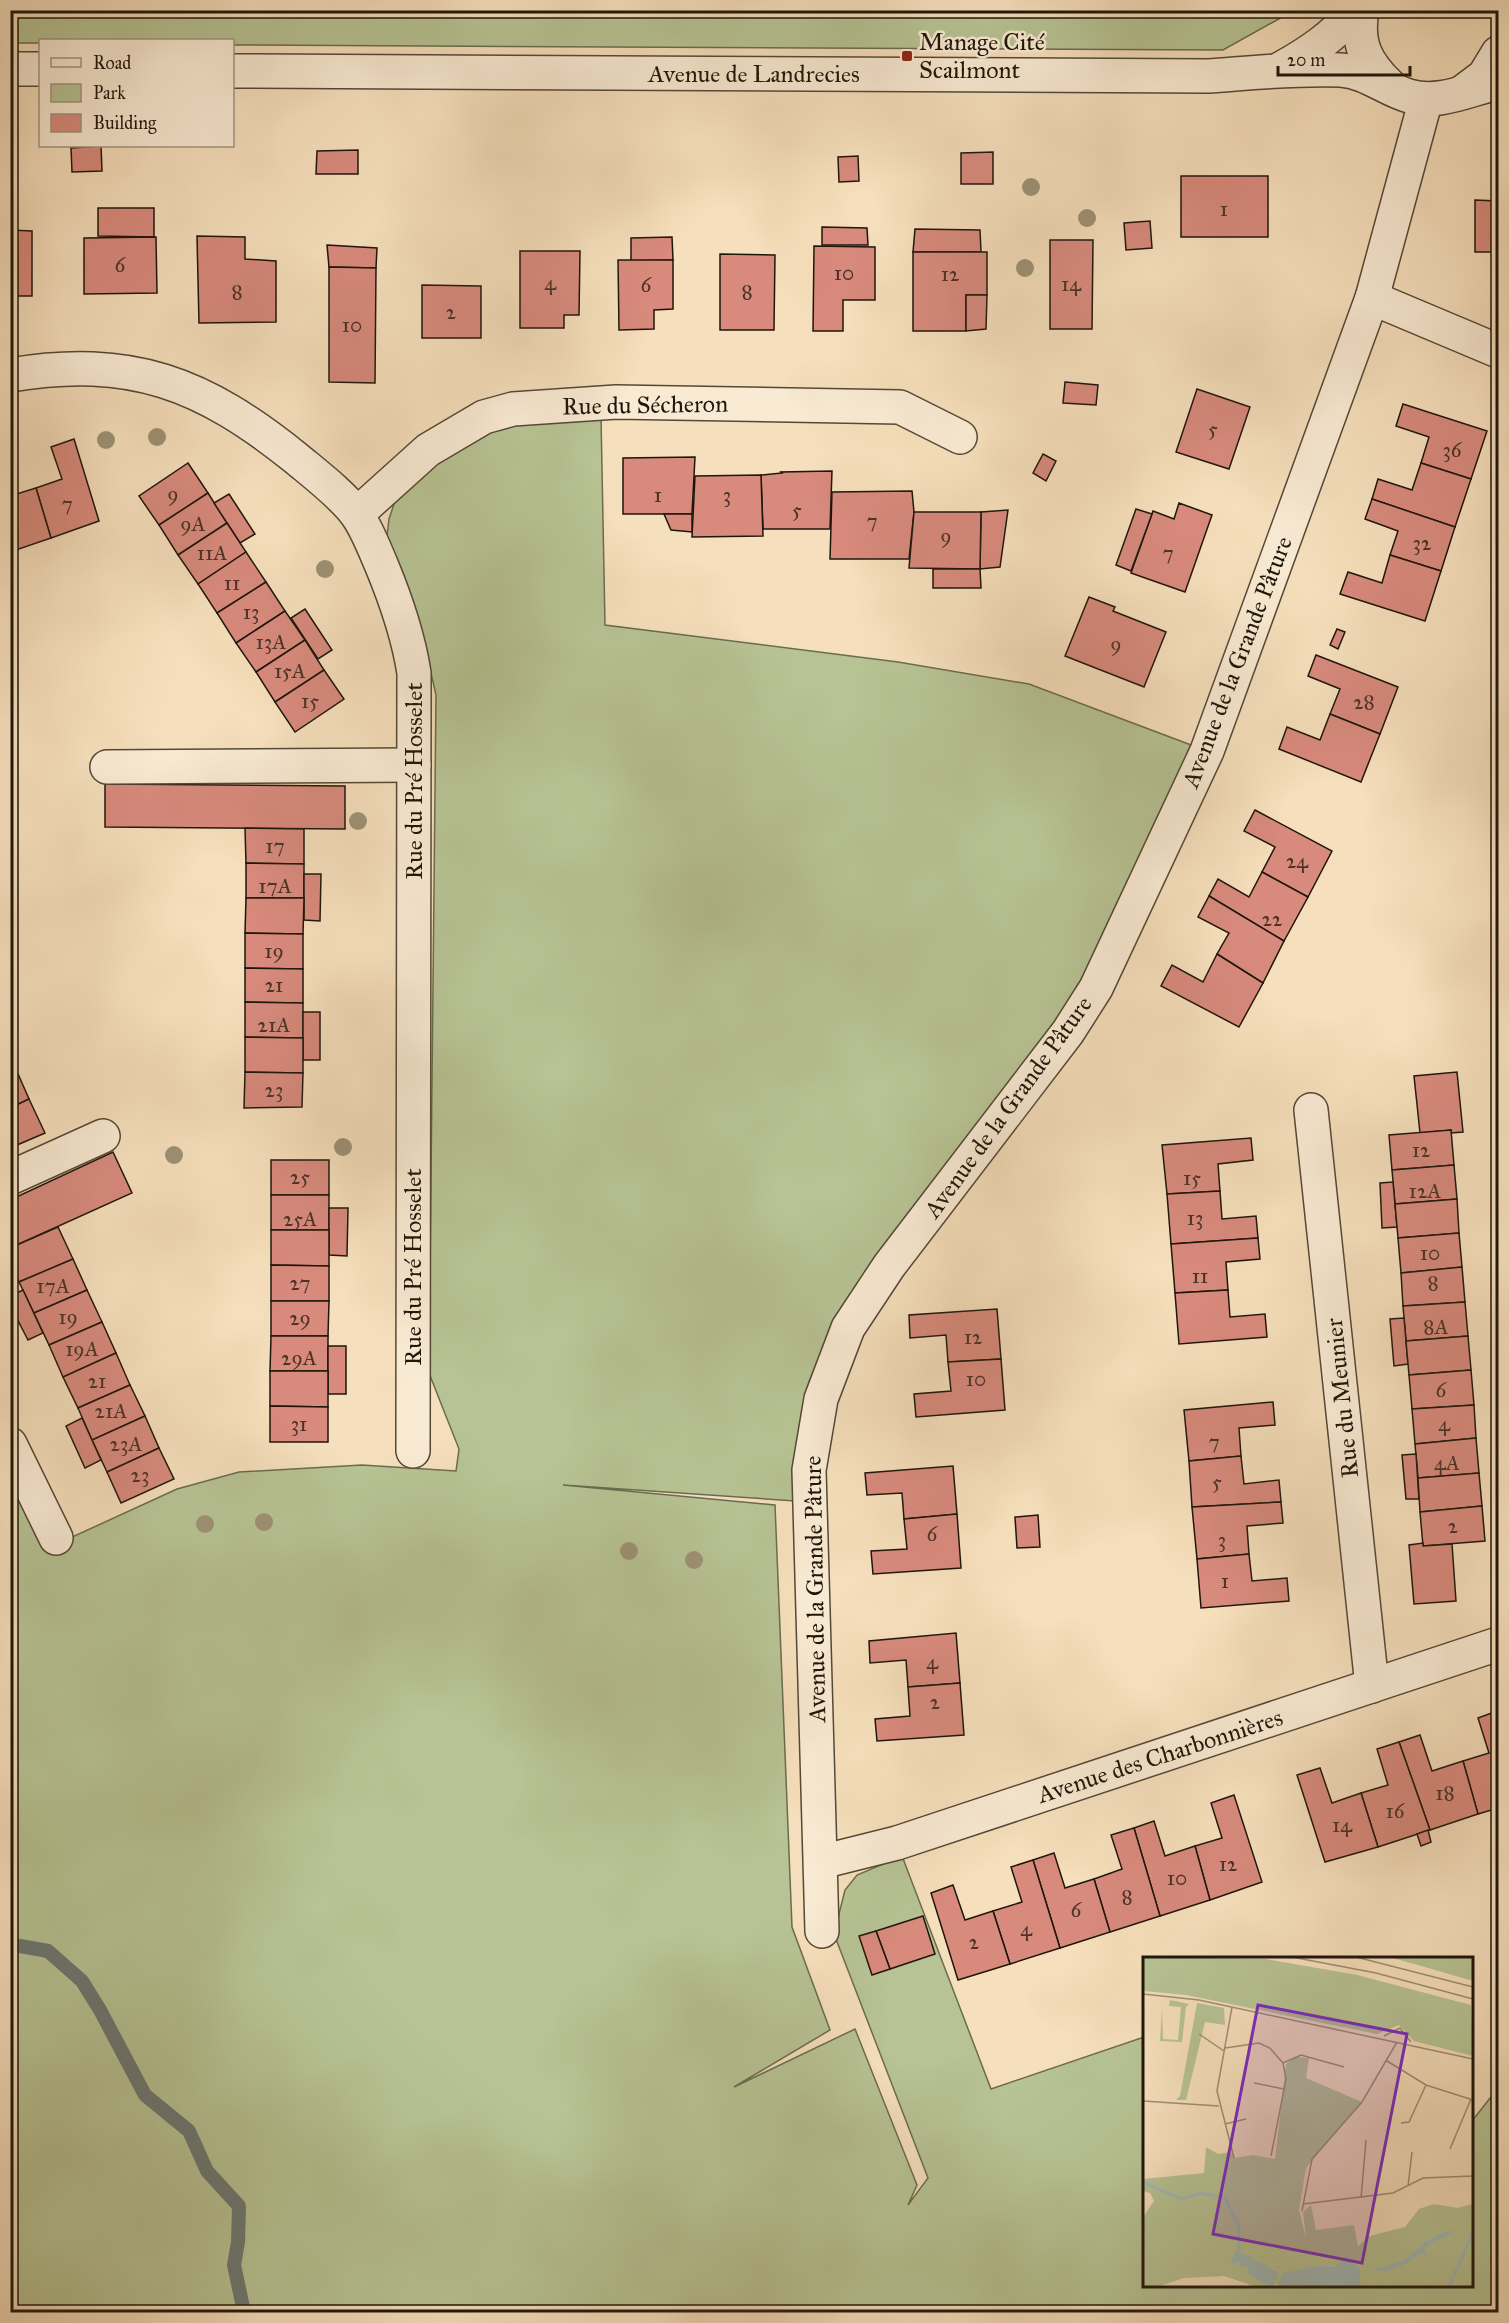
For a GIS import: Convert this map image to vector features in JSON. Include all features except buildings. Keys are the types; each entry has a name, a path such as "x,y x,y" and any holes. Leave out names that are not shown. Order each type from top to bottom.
{"street":[{"path":"1275,71 1311,53 1336,33 1357,10"},
{"path":"1362,10 1359,27 1363,51 1374,71 1391,87"},
{"path":"1436,98 1466,90 1484,76 1498,53"},
{"path":"10,69 39,69"},
{"name":"Avenue de Landrecies","path":"234,70 1208,76 1275,71 1342,70 1365,75 1408,96 1436,98"},
{"path":"1436,98 1498,83"},
{"name":"Avenue de la Grande Pâture","path":"822,1931 809,1470 821,1400 848,1328 888,1266 1068,1032 1095,988 1215,734 1372,298 1436,98"},
{"path":"1372,298 1498,351"},
{"name":"Rue du Pré Hosselet","path":"10,375 84,367 152,376 195,392 241,417 322,480 357,514 389,582 405,625 414,673 413,1451"},
{"name":"Rue du Sécheron","path":"357,514 428,450 484,417 513,409 616,402 900,407 960,437"},
{"path":"107,767 414,765"},
{"name":"Rue du Meunier","path":"1311,1110 1372,1686"},
{"path":"10,1178 104,1136"},
{"path":"10,1444 56,1538"},
{"name":"Avenue des Charbonnières","path":"820,1862 897,1843 1498,1644"}],"green space":[{"path":"11,10 1293,10 1223,50 234,45 234,39 39,39 39,43 11,43"},
{"path":"529,416 601,417 605,625 898,662 1029,684 1207,751 1123,932 848,1328 810,1502 563,1485 775,1505 792,1927 830,2030 734,2087 855,2029 917,2185 908,2205 928,2178 834,1934 845,1890 857,1875 902,1856 991,2089 1143,2037 1143,2287 1473,2287 1473,2120 1498,2088 1498,2312 11,2312 11,1485 19,1482 57,1544 177,1489 239,1472 362,1465 456,1471 459,1449 429,1373 436,695 420,624 397,578 387,536 389,519 395,501 472,433"}],"waterway":[{"path":"10,1948 20,1946 48,1951 82,1981 145,2095 189,2131 207,2171 239,2206 238,2242 234,2265 244,2312"}],"place":[{"name":"Manage Cité Scailmont","path":"907,56"}]}
